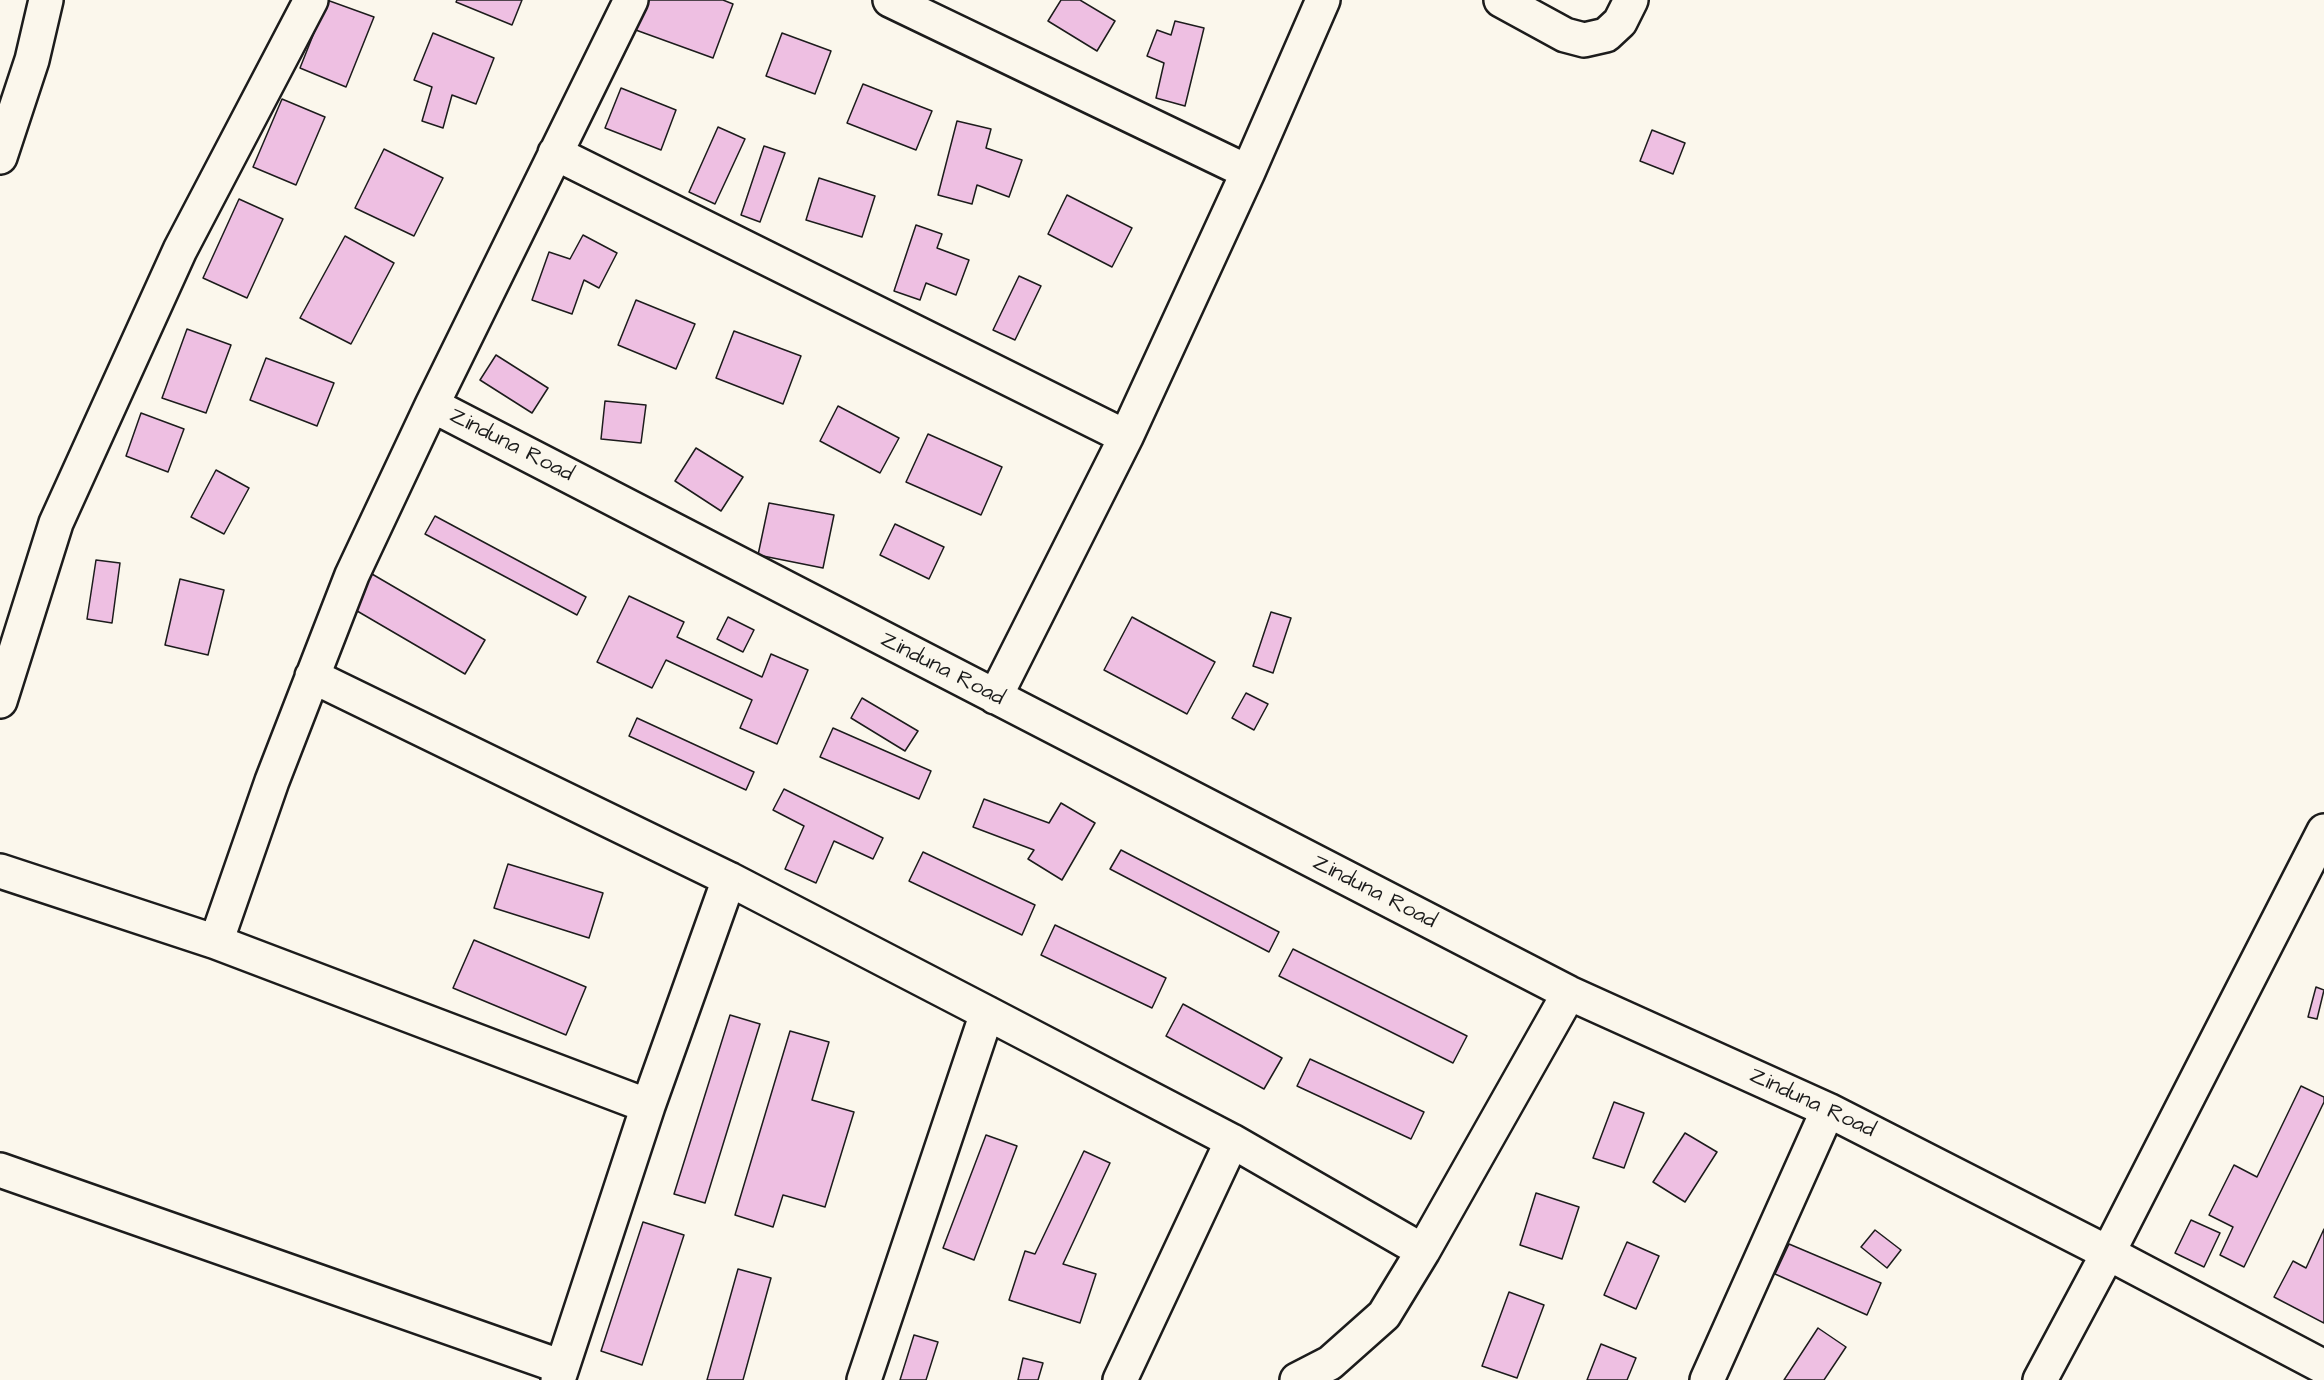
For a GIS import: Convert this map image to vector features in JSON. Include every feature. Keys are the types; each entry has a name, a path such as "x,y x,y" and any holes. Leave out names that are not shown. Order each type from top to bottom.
{"street":[{"path":"0,157 32,60 46,0"},
{"path":"0,701 56,523 180,250 311,0"},
{"path":"216,942 272,781 352,575 432,405 631,0"},
{"path":"890,0 1248,172"},
{"path":"994,697 1126,437 1248,172 1323,0"},
{"path":"1501,0 1564,35 1584,40 1606,35 1620,22 1631,0"},
{"path":"555,153 1126,437"},
{"name":"Zinduna Road","path":"432,405 1569,993 1828,1110 2108,1253 2324,1367"},
{"path":"312,676 729,879 1232,1142 1423,1251"},
{"path":"2040,1380 2108,1253 2324,831"},
{"path":"0,872 216,942 648,1106"},
{"path":"0,1170 560,1373 648,1106 729,879"},
{"path":"1297,1380 1330,1363 1384,1315 1423,1251 1569,993"},
{"path":"864,1380 987,1013"},
{"path":"1707,1380 1828,1110"},
{"path":"1120,1380 1232,1142"}],"building":[{"path":"327,0 374,17 346,87 300,68"},
{"path":"457,0 522,0 512,25 456,2"},
{"path":"644,0 723,0 733,4 713,58 633,29"},
{"path":"1061,0 1080,0 1115,21 1097,51 1048,21"},
{"path":"1175,21 1204,28 1185,106 1156,98 1164,63 1147,56 1157,30 1171,35"},
{"path":"433,33 494,58 476,104 452,95 443,128 422,121 432,87 414,80"},
{"path":"782,33 831,51 815,94 766,76"},
{"path":"863,84 932,111 916,150 847,123"},
{"path":"621,88 676,110 661,150 605,128"},
{"path":"282,99 325,117 296,185 253,167"},
{"path":"957,121 991,129 986,148 1022,160 1009,197 977,185 972,204 938,195"},
{"path":"718,127 745,139 715,204 689,192"},
{"path":"1652,130 1685,143 1673,174 1640,161"},
{"path":"764,146 785,153 760,222 741,215"},
{"path":"384,149 443,178 414,236 355,208"},
{"path":"819,178 875,196 862,237 806,220"},
{"path":"1067,195 1132,228 1112,267 1048,234"},
{"path":"239,199 283,219 247,298 203,278"},
{"path":"916,225 942,234 937,248 969,260 956,295 926,283 920,300 894,291"},
{"path":"583,235 617,253 599,288 584,280 572,314 532,300 549,252 570,259"},
{"path":"345,236 394,263 351,344 300,318"},
{"path":"1019,276 1041,286 1015,340 993,330"},
{"path":"636,300 695,324 676,369 618,345"},
{"path":"187,329 231,345 206,413 162,398"},
{"path":"734,331 801,356 783,404 716,378"},
{"path":"496,355 548,388 532,413 480,380"},
{"path":"266,358 334,383 317,426 250,400"},
{"path":"605,401 646,405 641,443 601,439"},
{"path":"838,406 899,438 880,473 820,441"},
{"path":"141,413 184,429 168,472 126,456"},
{"path":"928,434 1002,467 981,515 906,482"},
{"path":"696,448 743,477 721,511 675,481"},
{"path":"216,470 249,488 224,534 191,517"},
{"path":"769,503 834,515 823,568 758,555"},
{"path":"435,516 586,597 577,615 425,534"},
{"path":"895,524 944,547 929,579 880,555"},
{"path":"96,560 120,563 112,623 87,619"},
{"path":"372,574 485,640 465,674 352,608"},
{"path":"180,579 224,590 208,655 165,645"},
{"path":"629,596 684,622 677,637 762,677 771,654 808,670 777,744 740,728 752,700 666,660 652,688 597,662"},
{"path":"1271,612 1291,618 1273,673 1253,666"},
{"path":"728,617 754,630 743,652 717,639"},
{"path":"1132,617 1215,662 1187,714 1104,670"},
{"path":"1246,693 1268,704 1254,730 1232,718"},
{"path":"862,698 918,731 905,751 851,718"},
{"path":"637,718 754,772 746,790 629,736"},
{"path":"833,728 931,771 919,799 820,757"},
{"path":"784,789 883,838 873,859 834,841 816,883 785,869 804,826 773,810"},
{"path":"984,799 1049,823 1061,803 1095,823 1062,880 1028,859 1034,850 973,827"},
{"path":"1121,850 1279,932 1269,952 1110,869"},
{"path":"923,852 1035,905 1022,935 909,881"},
{"path":"508,864 603,893 589,938 494,908"},
{"path":"1055,925 1166,978 1152,1008 1041,955"},
{"path":"474,940 586,987 566,1035 453,988"},
{"path":"1293,949 1467,1036 1453,1063 1279,976"},
{"path":"2316,987 2324,990 2317,1019 2308,1017"},
{"path":"1183,1004 1282,1058 1264,1089 1166,1036"},
{"path":"730,1015 760,1024 705,1203 674,1194"},
{"path":"790,1031 829,1042 812,1100 854,1112 825,1207 783,1195 773,1227 735,1215"},
{"path":"1310,1059 1424,1112 1411,1139 1297,1086"},
{"path":"2301,1086 2324,1097 2324,1102 2244,1267 2220,1255 2233,1227 2209,1215 2234,1165 2257,1177"},
{"path":"1614,1102 1644,1113 1624,1168 1593,1158"},
{"path":"1685,1133 1717,1152 1685,1202 1653,1182"},
{"path":"986,1135 1017,1146 974,1260 943,1248"},
{"path":"1084,1151 1110,1163 1063,1264 1096,1274 1080,1323 1009,1300 1025,1251 1035,1254"},
{"path":"1536,1193 1579,1207 1562,1259 1520,1245"},
{"path":"2191,1220 2220,1233 2204,1267 2175,1253"},
{"path":"643,1222 684,1235 642,1365 601,1351"},
{"path":"2324,1229 2324,1323 2274,1297 2293,1261 2306,1268"},
{"path":"1875,1230 1901,1250 1887,1268 1861,1247"},
{"path":"1627,1242 1659,1256 1636,1309 1604,1295"},
{"path":"1789,1244 1881,1283 1867,1315 1775,1274"},
{"path":"738,1269 771,1278 743,1380 707,1380"},
{"path":"1509,1292 1544,1305 1517,1378 1482,1366"},
{"path":"1818,1328 1846,1347 1824,1380 1784,1380"},
{"path":"914,1335 938,1342 926,1380 900,1380"},
{"path":"1601,1344 1636,1358 1627,1380 1587,1380"},
{"path":"1023,1358 1043,1363 1038,1380 1018,1380"}]}
